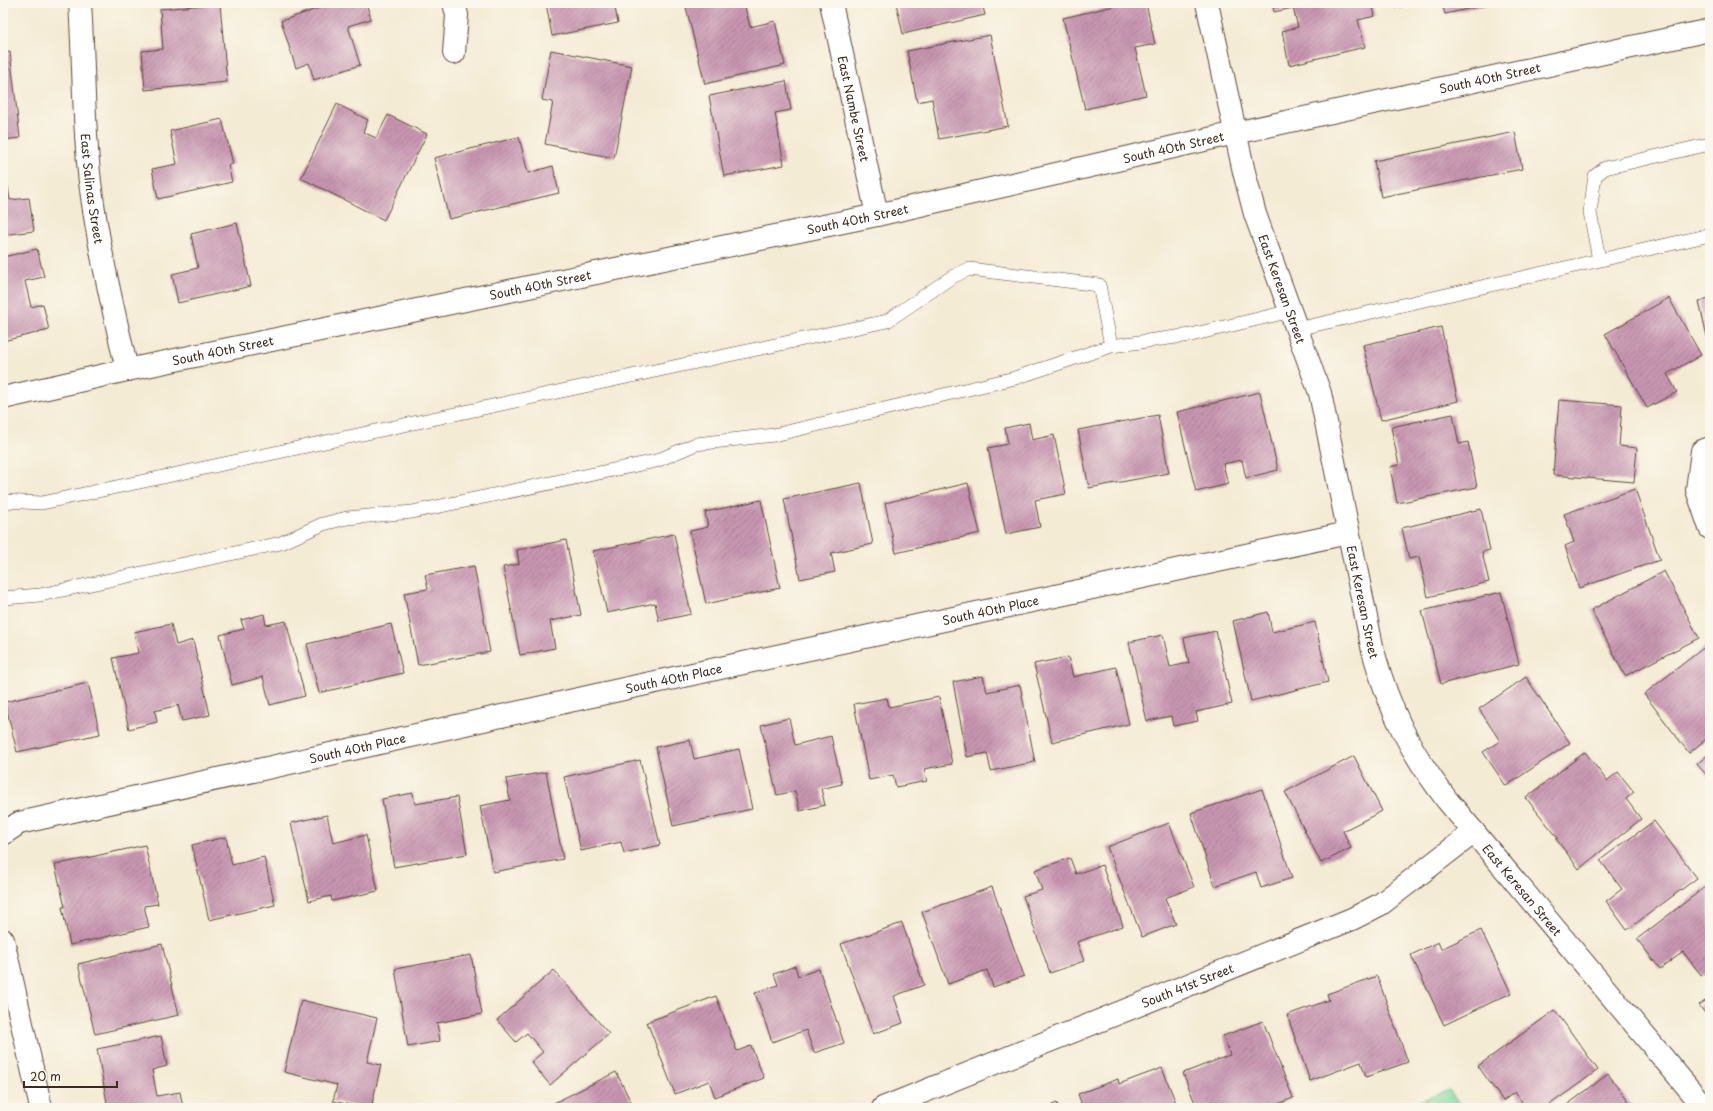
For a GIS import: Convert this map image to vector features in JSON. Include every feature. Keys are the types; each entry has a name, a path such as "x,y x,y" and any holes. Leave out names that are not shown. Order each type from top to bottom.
{"street":[{"name":"East Salinas Street","path":"80,3 90,182 99,238 127,370"},
{"path":"454,3 457,15 454,53"},
{"name":"East Nambe Street","path":"831,3 877,215"},
{"name":"East Keresan Street","path":"1207,3 1235,133 1255,214 1320,392 1373,651 1384,692 1402,732 1426,772 1474,832 1705,1108"},
{"name":"South 40th Street","path":"3,398 127,370 877,215 1235,133 1710,30"},
{"path":"1706,450 1697,490 1710,528"},
{"name":"South 40th Place","path":"3,834 19,823 645,684 1348,533"},
{"name":"South 41st Street","path":"883,1108 1352,919 1381,904 1474,832"},
{"path":"3,940 41,1108"}],"lane":[{"path":"1599,260 1590,212 1595,176 1605,168 1710,144"},
{"path":"3,598 40,595 281,543 323,524 348,518 412,512 656,461 696,444 774,434 1015,378 1111,346 1294,320 1599,260 1710,236"},
{"path":"3,501 42,503 887,321 952,277 969,269 1098,285 1111,346"}],"green space":[{"path":"1449,1090 1462,1108 1401,1108"}],"building":[{"path":"334,3 366,3 371,19 348,26 360,65 314,80 309,63 296,68 281,21"},
{"path":"546,3 614,3 618,23 552,36"},
{"path":"685,3 744,3 750,27 775,21 785,65 705,84"},
{"path":"896,3 982,3 985,15 903,34"},
{"path":"1127,3 1146,3 1155,44 1135,48 1146,95 1085,109 1063,18"},
{"path":"1272,3 1372,3 1375,16 1358,20 1365,47 1289,65 1282,31 1298,27 1293,8 1274,12"},
{"path":"1394,3 1415,3 1415,4 1395,8"},
{"path":"1442,3 1491,3 1491,4 1445,14"},
{"path":"220,4 227,82 145,90 142,51 163,49 160,9"},
{"path":"990,35 1008,126 939,139 932,99 917,102 907,51"},
{"path":"551,50 632,66 614,158 545,144 553,102 542,100"},
{"path":"10,52 20,138 3,140 3,53"},
{"path":"786,81 791,110 775,113 784,165 724,176 709,96"},
{"path":"337,104 368,120 363,132 376,138 388,115 427,134 384,220 301,178"},
{"path":"222,119 233,164 228,165 232,182 158,199 152,169 177,164 170,131"},
{"path":"1515,132 1522,169 1381,197 1374,161"},
{"path":"519,137 528,173 553,166 559,193 449,219 434,158"},
{"path":"3,157 10,200 29,198 34,231 3,235"},
{"path":"237,223 251,286 178,303 172,274 198,268 191,234"},
{"path":"37,249 44,277 25,281 31,307 43,304 49,330 3,341 3,257"},
{"path":"1669,298 1701,355 1667,374 1677,392 1647,408 1605,334"},
{"path":"1710,299 1710,346 1709,346 1699,301"},
{"path":"1441,327 1458,401 1381,420 1363,345"},
{"path":"1260,392 1278,470 1246,478 1242,460 1223,464 1228,484 1196,492 1177,412"},
{"path":"1559,400 1622,405 1619,446 1637,448 1634,482 1553,475"},
{"path":"1453,414 1459,444 1468,442 1477,487 1397,503 1390,467 1399,465 1391,427"},
{"path":"1158,415 1169,473 1089,488 1078,430"},
{"path":"1029,423 1032,440 1054,435 1066,494 1035,500 1040,527 1006,534 988,448 1008,444 1005,428"},
{"path":"861,483 873,544 831,553 835,572 800,579 784,499"},
{"path":"968,483 980,533 896,553 885,503"},
{"path":"1635,489 1660,560 1579,588 1565,546 1574,542 1564,514"},
{"path":"761,500 780,588 706,604 690,531 708,527 705,512"},
{"path":"1481,509 1490,550 1482,552 1489,582 1428,597 1419,557 1409,559 1402,528"},
{"path":"674,534 691,614 659,621 655,603 607,613 593,551"},
{"path":"566,540 581,615 550,621 555,648 520,655 503,567 519,564 517,550"},
{"path":"474,566 490,652 418,665 404,593 428,589 425,575"},
{"path":"1664,571 1699,638 1625,676 1591,610"},
{"path":"1501,592 1519,664 1441,684 1422,611"},
{"path":"1268,612 1272,632 1315,622 1328,682 1251,701 1233,621"},
{"path":"264,614 266,625 286,621 305,696 270,705 263,677 232,685 220,635 244,629 241,620"},
{"path":"171,624 176,645 193,640 210,715 182,721 178,705 155,711 157,722 129,729 113,658 138,653 134,632"},
{"path":"391,624 403,673 319,693 307,644"},
{"path":"1216,631 1232,704 1196,712 1198,721 1173,726 1171,716 1147,721 1129,642 1163,635 1170,667 1189,663 1184,638"},
{"path":"1706,646 1710,650 1710,736 1689,753 1644,694"},
{"path":"1068,657 1073,677 1116,667 1129,724 1052,742 1034,664"},
{"path":"983,676 987,692 1020,685 1035,762 991,771 987,753 967,757 953,682"},
{"path":"1526,677 1570,743 1506,786 1483,752 1500,741 1479,709"},
{"path":"88,683 100,734 17,752 5,702"},
{"path":"939,697 952,764 924,769 927,781 896,787 893,775 869,780 854,704 887,698 889,707"},
{"path":"789,718 795,745 831,736 842,784 821,789 825,805 800,811 795,791 777,795 761,725"},
{"path":"690,740 694,759 739,749 752,809 673,826 656,747"},
{"path":"1585,752 1607,781 1618,772 1634,792 1626,799 1641,819 1579,869 1556,839 1558,838 1526,798"},
{"path":"1710,753 1710,779 1697,764"},
{"path":"1354,756 1382,811 1343,831 1351,848 1321,863 1285,792"},
{"path":"640,760 660,845 624,853 621,842 581,851 564,777"},
{"path":"546,772 563,859 493,872 480,806 510,800 506,779"},
{"path":"1262,789 1292,878 1261,888 1256,872 1215,886 1191,813"},
{"path":"413,793 415,804 457,797 467,854 394,867 382,799"},
{"path":"327,815 333,843 366,835 378,891 332,901 331,896 309,901 291,823"},
{"path":"1654,821 1697,878 1627,930 1606,901 1622,889 1600,860"},
{"path":"1169,823 1194,887 1165,898 1176,924 1142,937 1107,847"},
{"path":"226,837 232,865 264,857 275,905 209,920 192,845"},
{"path":"145,845 158,904 144,906 149,927 70,945 62,907 65,907 55,865"},
{"path":"1070,858 1076,874 1102,865 1123,926 1077,942 1084,961 1050,973 1023,896 1042,890 1035,870"},
{"path":"1709,884 1710,969 1702,976 1683,952 1660,969 1637,939"},
{"path":"992,887 1024,976 993,987 987,970 948,984 922,912"},
{"path":"902,923 924,985 894,996 903,1023 873,1034 841,944"},
{"path":"1481,930 1511,993 1444,1025 1411,955 1438,942 1441,949"},
{"path":"162,944 179,1015 95,1034 78,964"},
{"path":"471,955 482,1014 437,1023 440,1041 408,1047 395,969"},
{"path":"795,966 798,976 819,969 844,1043 814,1053 806,1030 772,1042 755,993 778,985 774,974"},
{"path":"554,970 609,1034 550,1085 531,1062 543,1052 527,1033 516,1042 497,1020"},
{"path":"1377,976 1408,1062 1366,1077 1361,1062 1310,1081 1287,1015 1329,1000 1327,994"},
{"path":"716,996 737,1051 751,1046 764,1078 715,1097 709,1081 675,1094 647,1022"},
{"path":"1710,998 1710,1020 1699,1005"},
{"path":"301,1000 377,1018 367,1062 381,1065 371,1108 363,1108 333,1101 337,1085 284,1072"},
{"path":"1555,1010 1598,1070 1545,1108 1526,1108 1515,1092 1503,1101 1478,1066"},
{"path":"1263,1021 1293,1098 1268,1108 1197,1108 1183,1073 1230,1055 1223,1036"},
{"path":"161,1036 167,1066 152,1070 157,1096 180,1092 183,1108 108,1108 97,1049"},
{"path":"1162,1068 1178,1108 1083,1108 1078,1094 1118,1079 1119,1084"},
{"path":"616,1072 634,1108 544,1108"},
{"path":"1608,1074 1634,1108 1563,1108"},
{"path":"1057,1103 1059,1108 1045,1108"}]}
